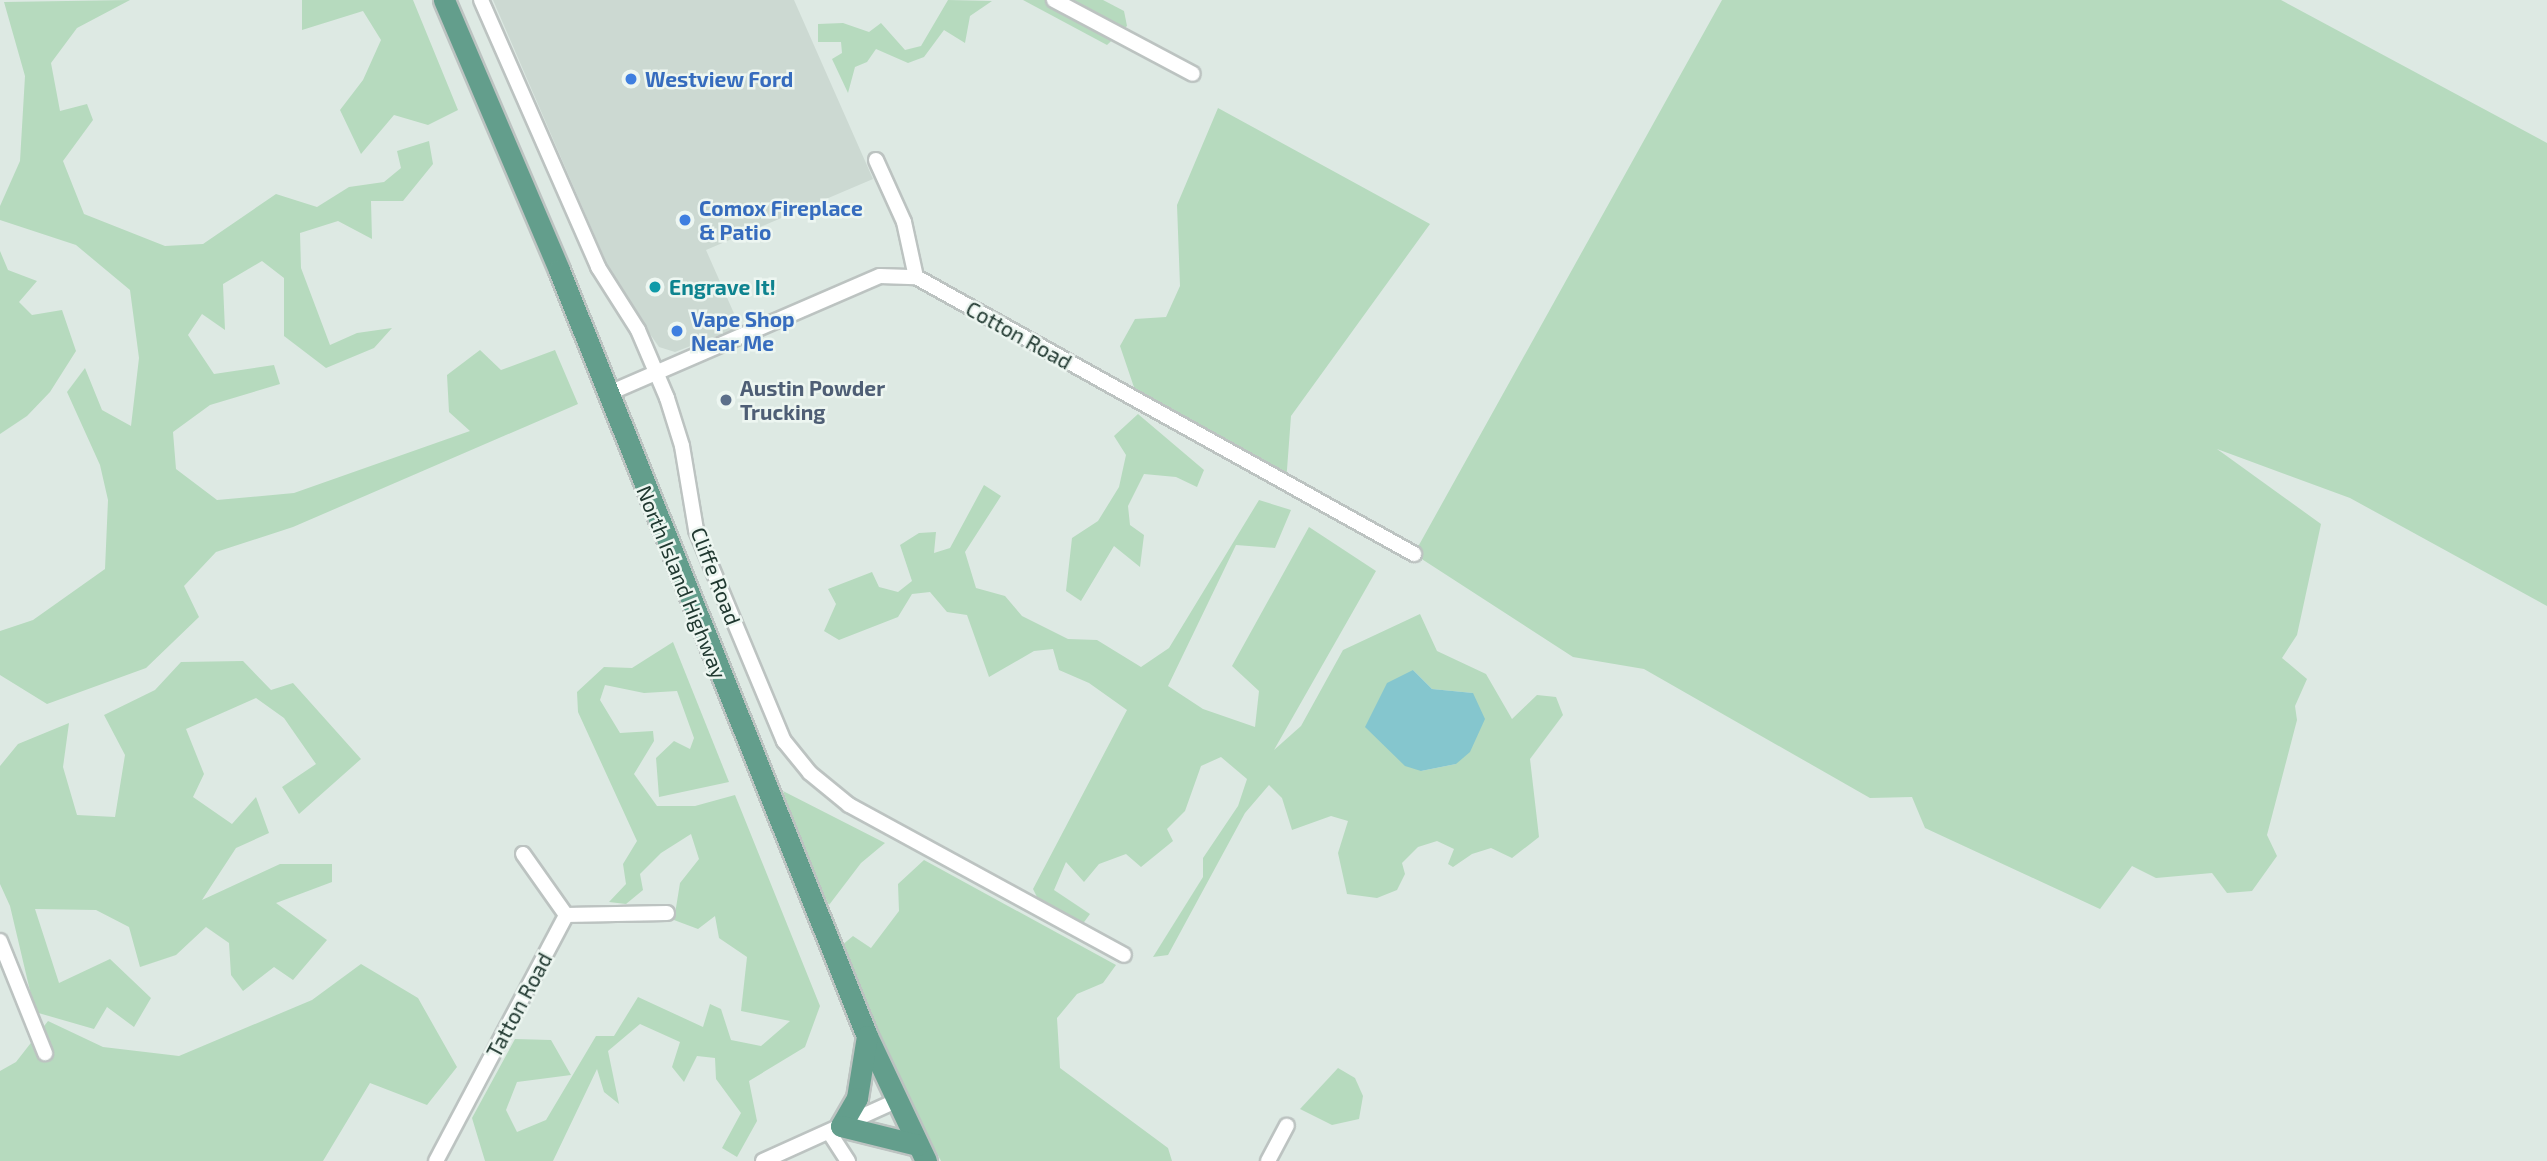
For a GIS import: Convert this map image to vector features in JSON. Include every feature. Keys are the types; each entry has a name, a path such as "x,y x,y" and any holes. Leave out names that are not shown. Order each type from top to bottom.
{"main road":[{"name":"North Island Highway","path":"444,0 867,1036 922,1153"},
{"path":"867,1036 857,1098 835,1129 922,1153"}],"street":[{"name":"Cliffe Road","path":"481,0 598,267 638,330 657,373 682,446 696,530 784,741 810,773 849,805 1124,955"},
{"path":"1054,0 1193,74"},
{"path":"876,160 904,222 916,277"},
{"name":"Cotton Road","path":"607,394 880,276 916,277 1414,554"},
{"path":"523,853 566,915 667,913"},
{"name":"Tatton Road","path":"436,1161 566,915"},
{"path":"0,941 45,1053"},
{"path":"763,1161 896,1101"},
{"path":"1268,1161 1287,1126"},
{"path":"835,1129 848,1161"}],"shaded area":[{"path":"493,0 794,0 873,179 706,250 740,327 675,352 659,347 616,285"}],"green space":[{"path":"130,0 77,28 51,63 60,111 87,104 93,120 63,161 84,214 165,246 203,244 276,194 317,207 349,187 384,182 401,168 397,151 429,141 433,164 403,201 371,201 372,239 338,221 300,233 301,268 330,345 357,333 392,328 374,348 326,368 284,336 284,278 262,261 223,284 225,330 202,314 188,335 214,374 274,365 280,384 210,405 173,432 176,469 217,500 294,493 470,431 449,412 447,375 480,350 501,370 555,350 578,404 293,527 216,552 184,586 199,617 146,668 47,704 0,675 0,631 33,620 105,569 108,500 100,465 67,392 85,368 102,410 131,426 139,358 130,290 76,245 0,220 0,206 20,161 25,76 4,2"},
{"path":"302,0 413,0 458,110 428,125 394,115 361,154 340,110 363,80 381,40 363,11 302,30"},
{"path":"948,0 992,1 970,16 965,43 944,30 924,57 908,63 876,49 867,62 855,67 848,93 832,59 842,53 841,42 818,42 818,24 843,23 869,32 881,23 905,50 921,46"},
{"path":"1023,0 1103,0 1124,11 1127,26 1107,45"},
{"path":"1722,0 2281,0 2547,143 2547,606 2350,498 2217,449 2321,524 2297,635 2282,658 2307,679 2295,706 2297,720 2267,835 2277,856 2252,891 2227,893 2212,873 2156,878 2132,866 2100,909 1925,828 1912,797 1870,798 1644,669 1573,657 1414,554"},
{"path":"1218,108 1430,224 1291,416 1286,483 1139,402 1120,346 1135,319 1166,317 1180,286 1177,205"},
{"path":"0,251 8,270 37,281 19,302 32,315 62,310 76,351 50,392 27,416 0,434"},
{"path":"1138,414 1204,470 1197,487 1176,477 1144,474 1128,506 1130,525 1144,535 1140,567 1114,546 1081,601 1066,591 1072,538 1098,521 1119,487 1126,455 1114,436"},
{"path":"984,485 1001,496 965,552 976,588 1005,596 1022,616 1068,639 1097,640 1141,667 1169,648 1259,500 1291,510 1275,548 1236,545 1168,686 1203,709 1255,727 1259,691 1232,666 1309,527 1376,571 1274,750 1301,726 1343,650 1420,614 1437,651 1486,674 1512,719 1537,695 1556,697 1563,715 1530,759 1539,837 1512,858 1491,848 1472,854 1453,867 1448,864 1454,849 1437,841 1418,847 1402,863 1405,874 1397,890 1377,898 1347,894 1338,853 1348,821 1331,816 1292,830 1282,798 1269,785 1245,813 1168,955 1153,957 1203,877 1203,858 1238,806 1247,779 1221,757 1201,766 1185,811 1167,829 1173,841 1141,867 1126,854 1099,864 1084,882 1066,862 1054,890 1090,914 1079,929 1042,907 1033,889 1127,710 1089,683 1059,670 1053,649 1034,651 989,677 967,615 947,612 930,592 912,594 898,617 839,640 824,631 836,604 828,589 872,572 879,587 898,592 912,581 900,545 919,533 936,532 934,553 950,548","holes":["1413,670 1432,689 1473,693 1456,764 1421,771"]},
{"path":"673,642 729,782 659,797 656,758 674,741 690,749 694,738 677,691 644,693 605,685 600,700 620,733 653,731 654,741 634,774 657,806 695,806 735,795 820,1006 805,1047 749,1081 757,1121 737,1157 722,1148 741,1113 716,1079 715,1058 697,1056 684,1082 672,1067 680,1042 640,1024 608,1051 619,1104 604,1092 597,1069 553,1161 485,1161 472,1118 515,1039 551,1040 571,1075 517,1082 506,1110 517,1132 546,1120 596,1036 614,1036 638,997 703,1027 710,1004 721,1009 731,1040 761,1046 790,1021 741,1011 747,957 719,938 715,916 698,929 674,920 680,883 699,859 691,834 661,853 640,874 643,890 626,904 609,902 626,884 623,864 637,841 578,712 577,692 604,667 632,668"},
{"path":"243,661 271,690 293,683 361,759 299,814 282,787 316,764 284,718 256,698 186,729 204,774 193,797 232,824 256,797 269,833 236,848 202,900 280,864 332,864 332,882 276,903 327,940 293,980 274,967 243,991 231,975 229,943 206,927 176,955 140,967 129,927 96,910 35,909 59,983 110,959 151,998 134,1027 107,1007 94,1029 35,1012 10,906 0,884 0,766 18,744 69,723 63,767 77,815 115,817 125,755 104,715 155,690 181,662"},
{"path":"783,791 885,843 861,863 829,905 806,861"},
{"path":"924,860 1116,965 1103,983 1077,994 1057,1018 1060,1068 1168,1148 1172,1161 941,1161 900,1081 841,946 853,936 871,948 899,911 898,884"},
{"path":"361,964 418,998 457,1067 427,1105 370,1083 323,1161 0,1161 0,1071 16,1062 48,1021 103,1047 179,1056 312,1000"},
{"path":"1338,1068 1355,1078 1363,1096 1359,1119 1332,1125 1300,1109"}],"water":[{"path":"1413,670 1432,689 1473,693 1485,719 1470,752 1456,764 1421,771 1405,766 1365,727 1387,683"}],"place":[{"name":"Westview Ford","path":"631,79"},
{"name":"Comox Fireplace & Patio","path":"685,220"},
{"name":"Engrave It!","path":"655,287"},
{"name":"Vape Shop Near Me","path":"677,331"},
{"name":"Austin Powder Trucking","path":"726,400"}]}
